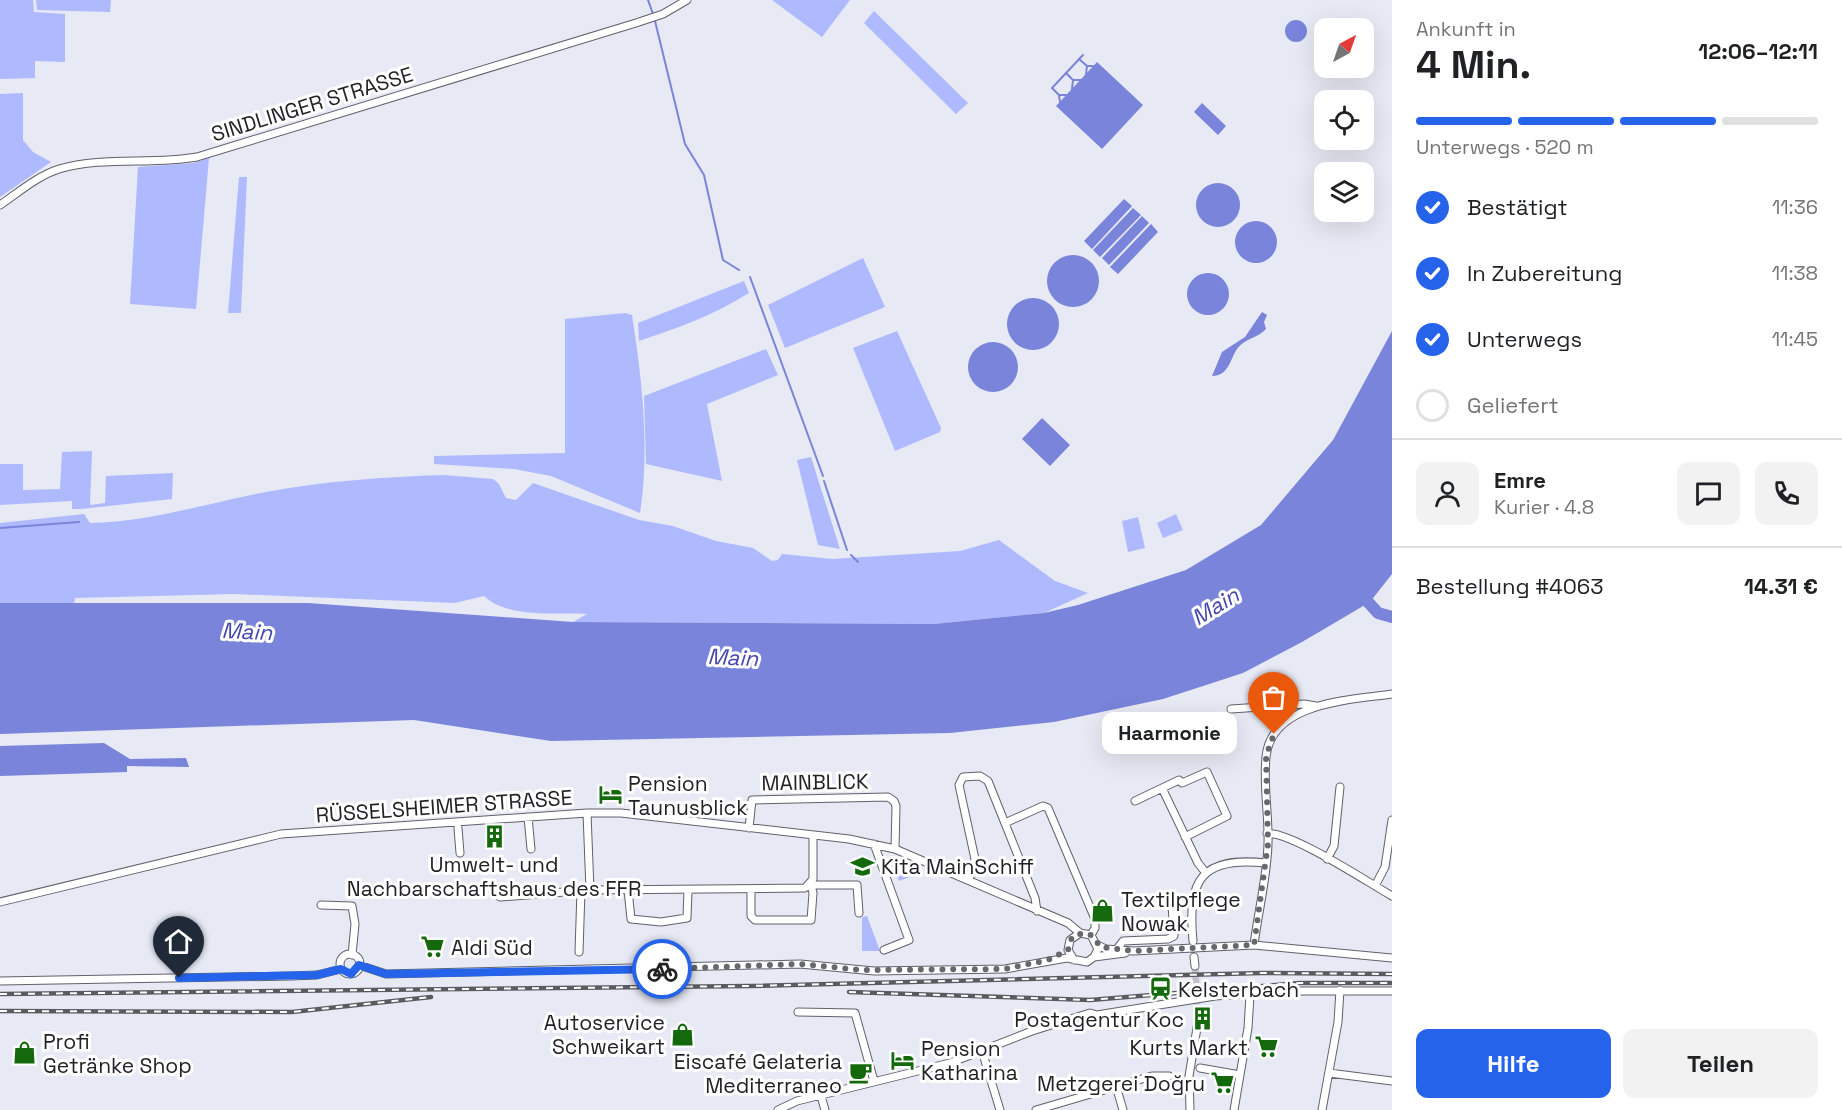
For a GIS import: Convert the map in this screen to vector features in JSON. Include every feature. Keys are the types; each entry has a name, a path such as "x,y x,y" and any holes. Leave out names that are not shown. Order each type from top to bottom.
{"street":[{"name":"SINDLINGER STRASSE","path":"0,205 58,170 86,165 169,161 197,157 636,23 663,14 687,0"},
{"path":"1254,945 1266,863 1265,783 1269,743 1286,722 1318,706 1329,702 1392,694"},
{"path":"1231,708 1304,704 1318,706"},
{"path":"1135,801 1162,788 1207,772 1227,813 1225,818 1185,837"},
{"path":"969,880 976,863 959,785 963,777 980,776 988,781 1035,898 1037,911"},
{"path":"1327,859 1334,846 1340,786"},
{"path":"1162,788 1185,837 1206,873"},
{"name":"MAINBLICK","path":"749,828 752,800 888,797 894,801 896,806 895,849"},
{"path":"1005,823 1043,806 1048,808 1095,919 1095,928 1091,935"},
{"path":"587,813 590,890"},
{"name":"RÜSSELSHEIMER STRASSE","path":"0,902 282,834 587,813 621,813 813,835 895,849 1068,924 1080,933"},
{"path":"528,817 531,849"},
{"path":"1375,886 1385,867 1392,819"},
{"path":"458,828 460,853"},
{"path":"1267,833 1276,833 1392,896"},
{"path":"751,889 751,916 754,920 811,920 813,835"},
{"path":"874,844 909,940 884,950"},
{"path":"1192,941 1192,897 1206,873 1219,864 1266,863"},
{"path":"500,897 581,890 751,889 856,885 859,913"},
{"path":"579,952 581,890"},
{"path":"628,890 629,917 636,921 661,922 687,918 688,890"},
{"path":"321,905 352,906 355,924 352,955"},
{"path":"1118,949 1123,941 1172,937 1175,934 1172,905"},
{"path":"1060,922 1069,931 1068,950 1074,960"},
{"path":"1070,940 1080,933 1091,935 1097,945 1094,957"},
{"path":"1097,945 1133,951"},
{"path":"359,965 386,974 800,964 862,970 1005,969 1048,960 1087,962 1094,957 1133,951 1254,945 1392,958"},
{"path":"1048,960 1068,950"},
{"path":"352,955 357,958 359,965"},
{"path":"341,969 342,959 352,955"},
{"path":"1194,957 1195,966"},
{"path":"0,981 317,975 341,969 351,974 359,965"},
{"path":"1323,1110 1338,1022 1340,990"},
{"path":"778,1110 796,1101 950,1063 1032,1031 1090,1013 1157,1006 1179,1000 1340,990 1392,991"},
{"path":"1234,1110 1248,1028 1250,995"},
{"path":"798,1012 855,1013 874,1081"},
{"path":"1190,1110 1189,1076 1198,1022"},
{"path":"982,1051 1000,1110"},
{"path":"1200,1068 1240,1075"},
{"path":"1329,1073 1392,1082"},
{"path":"1036,1110 1152,1076 1169,1076"},
{"path":"1116,1086 1123,1110"},
{"path":"821,1096 825,1110"}],"shaded area":[{"path":"0,0 33,0 34,12 65,14 65,62 35,61 35,78 0,79"},
{"path":"36,0 111,0 110,12 37,10"},
{"path":"772,0 850,0 822,37"},
{"path":"874,11 968,103 956,114 864,23"},
{"path":"23,93 23,140 33,152 51,162 0,197 0,94"},
{"path":"209,158 196,309 130,304 138,167 193,163"},
{"path":"239,177 247,177 241,313 228,313"},
{"path":"863,258 885,307 785,348 768,305"},
{"path":"744,281 749,293 736,301 696,320 639,341 638,323"},
{"path":"625,313 632,315 643,414 644,464 640,513 551,476 514,469 434,464 434,456 565,453 565,319"},
{"path":"897,331 941,428 940,432 895,451 853,348"},
{"path":"766,349 778,375 707,404 722,481 646,464 644,396"},
{"path":"92,451 90,505 105,503 106,476 173,473 172,499 81,509 72,509 72,501 0,505 0,464 23,464 23,490 60,489 62,452"},
{"path":"811,457 840,549 818,545 797,460"},
{"path":"444,475 493,479 499,484 506,498 516,500 533,483 639,520 673,526 716,541 753,548 772,561 778,560 782,554 832,559 960,551 999,540 1055,581 1088,593 1044,613 934,624 573,622 587,614 519,611 494,603 484,596 455,603 234,594 75,598 74,604 0,603 0,523 84,514 90,523 112,522 156,516 266,492 310,485 377,478"},
{"path":"1176,514 1183,530 1163,538 1157,523"},
{"path":"1138,517 1145,548 1128,552 1122,521"},
{"path":"903,859 910,862 915,875 899,881 892,864"},
{"path":"867,916 880,951 862,951 862,917"}],"water":[{"path":"1296,20 1306,27 1307,31 1300,41 1296,42 1286,35 1285,31 1292,21"},
{"path":"1097,62 1143,105 1102,149 1056,106"},
{"path":"1202,103 1226,126 1218,135 1194,112"},
{"path":"1218,183 1233,190 1240,205 1233,220 1218,227 1203,220 1196,205 1203,190"},
{"path":"1124,199 1132,206 1092,249 1084,241"},
{"path":"1133,208 1141,215 1100,257 1093,250"},
{"path":"1142,216 1149,223 1109,265 1102,258"},
{"path":"1256,221 1264,222 1271,227 1276,234 1276,250 1271,257 1264,262 1256,263 1248,262 1241,257 1236,250 1235,242 1236,234 1241,227 1248,222"},
{"path":"1151,224 1158,232 1118,274 1110,267"},
{"path":"1073,255 1083,257 1091,263 1097,271 1099,281 1097,291 1091,299 1083,305 1073,307 1063,305 1055,299 1049,291 1047,281 1049,271 1055,263 1063,257"},
{"path":"1208,273 1216,274 1223,279 1228,286 1228,302 1223,309 1216,314 1208,315 1200,314 1193,309 1188,302 1187,294 1188,286 1193,279 1200,274"},
{"path":"1033,298 1043,300 1051,306 1057,314 1059,324 1057,334 1051,342 1043,348 1033,350 1023,348 1015,342 1009,334 1007,324 1009,314 1015,306 1023,300"},
{"path":"1262,312 1267,315 1264,322 1266,329 1240,345 1226,370 1212,376 1222,352 1245,337"},
{"name":"Main","path":"1392,331 1392,574 1370,602 1302,642 1243,673 1163,699 1054,722 950,733 551,741 414,720 0,734 0,603 308,603 573,622 934,624 1044,613 1078,605 1186,570 1261,525 1333,440"},
{"path":"993,342 1011,349 1018,367 1011,385 993,392 975,385 968,367 975,349"},
{"path":"1042,418 1070,445 1050,466 1022,439"},
{"path":"104,743 130,759 186,758 189,767 127,766 127,772 0,776 0,746"}],"waterway":[{"path":"648,0 653,14"},
{"path":"655,21 685,144 704,175 723,260 739,270"},
{"path":"1066,95 1059,95 1052,88 1083,55"},
{"path":"1079,59 1087,66 1093,66"},
{"path":"1086,74 1087,66"},
{"path":"1066,73 1073,80 1081,80"},
{"path":"1072,89 1073,80"},
{"path":"1059,95 1060,102"},
{"path":"750,277 823,476"},
{"path":"824,481 847,550"},
{"path":"0,528 79,522"},
{"path":"851,555 858,562"},
{"path":"1358,591 1378,613 1392,617"}],"tunnel":[{"path":"1195,966 1198,1022"}],"railway":[{"path":"0,994 750,986 1262,973 1392,974"},
{"path":"849,992 1090,1000 1300,983 1392,983"},
{"path":"0,1011 292,1012 431,997"}],"way so far":[{"path":"662,969 814,964 862,970 1005,969 1048,960 1068,950 1068,943 1072,937 1083,933 1091,935 1097,945 1106,949 1133,951 1254,945 1268,844 1266,756 1274,734"}],"place":[{"name":"Haarmonie","path":"1274,734"},
{"name":"Pension Taunusblick","path":"610,795"},
{"name":"Umwelt- und Nachbarschaftshaus des FFR","path":"494,836"},
{"name":"Kita MainSchiff","path":"863,866"},
{"name":"Textilpflege Nowak","path":"1103,911"},
{"name":"Aldi Süd","path":"433,947"},
{"name":"Kelsterbach","path":"1160,989"},
{"name":"Postagentur Koc","path":"1202,1019"},
{"name":"Autoservice Schweikart","path":"683,1034"},
{"name":"Kurts Markt","path":"1266,1047"},
{"name":"Profi Getränke Shop","path":"25,1053"},
{"name":"Pension Katharina","path":"903,1060"},
{"name":"Eiscafé Gelateria Mediterraneo","path":"860,1073"},
{"name":"Metzgerei Doğru","path":"1223,1083"}],"route":[{"path":"179,978 317,975 341,969 351,974 358,970 359,965 371,971 386,974 662,969"}]}
